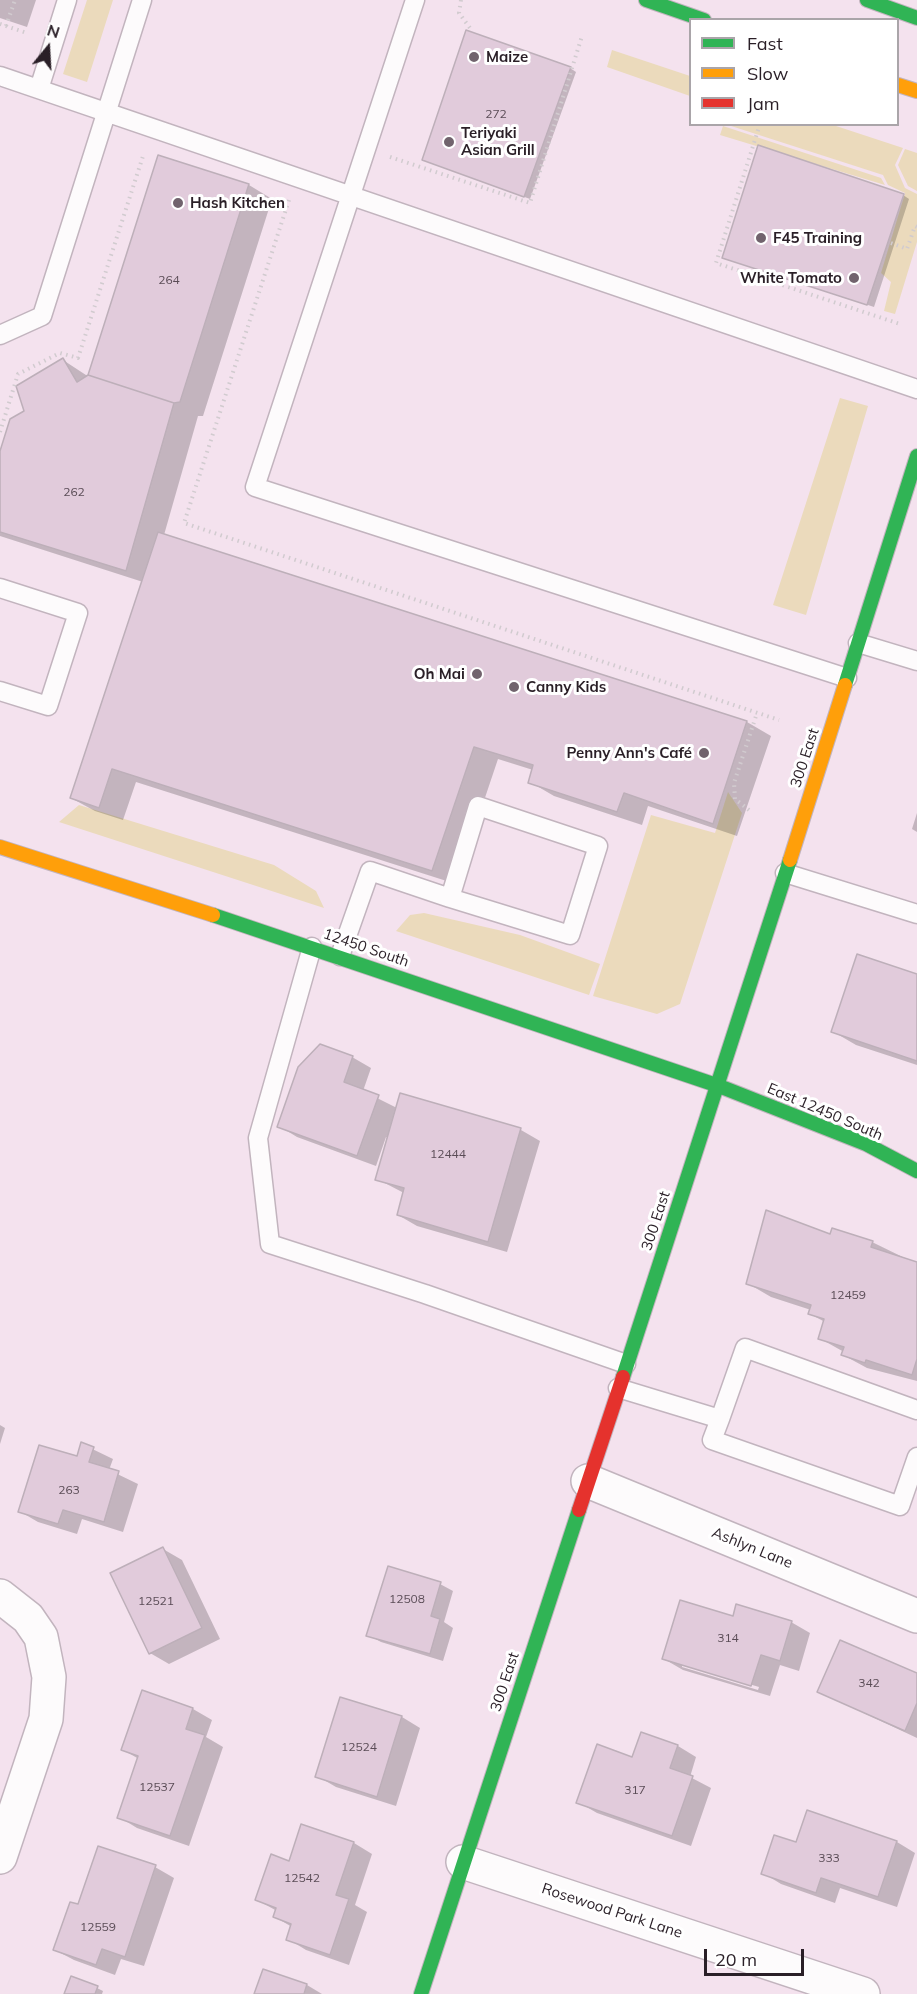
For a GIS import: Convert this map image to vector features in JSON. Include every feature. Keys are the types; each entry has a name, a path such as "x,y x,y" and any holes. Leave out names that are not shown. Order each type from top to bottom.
{"main road":[{"path":"646,0 698,18"},
{"path":"867,0 917,18"},
{"path":"899,85 917,91"},
{"name":"300 East","path":"421,1994 718,1086 858,643 909,507 917,456"},
{"name":"12450 South","path":"0,846 340,956 718,1086"},
{"name":"East 12450 South","path":"718,1086 866,1144 917,1171"}],"street":[{"name":"Ashlyn Lane","path":"588,1481 917,1616"},
{"path":"0,1596 28,1618 40,1637 49,1677 46,1719 0,1857"},
{"name":"Rosewood Park Lane","path":"463,1863 863,1994"}],"lane":[{"path":"39,89 68,0"},
{"path":"0,335 42,316 142,0"},
{"path":"415,0 255,487 847,678"},
{"path":"0,76 917,389"},
{"path":"0,588 78,613 48,706 0,691"},
{"path":"858,643 917,661"},
{"path":"340,956 369,871 450,898 570,935 598,846 478,806 450,898"},
{"path":"785,873 917,914"},
{"path":"312,947 258,1138 270,1244 425,1294 626,1364"},
{"path":"917,1410 745,1348 712,1440 900,1506 917,1457"},
{"path":"618,1388 720,1419"}],"path":[{"path":"6,26 15,0"},
{"path":"461,0 459,13 470,28"},
{"path":"0,24 27,33"},
{"path":"389,157 530,203 582,36"},
{"path":"759,126 716,263 900,324"},
{"path":"0,432 18,374 60,353 78,358 146,146"},
{"path":"292,192 184,523 779,720"},
{"path":"891,243 908,249 915,226 917,227"},
{"path":"749,810 735,799 734,783 757,712"}],"shaded area":[{"path":"87,0 113,0 87,82 63,74"},
{"path":"612,50 689,76 689,96 607,67"},
{"path":"723,126 881,178 885,185 720,135"},
{"path":"731,126 836,126 903,148 895,165 905,188 917,194 917,242 895,314 884,311 891,282 881,273 905,193 888,185 883,175"},
{"path":"905,149 917,153 917,191 908,186 898,165"},
{"path":"840,398 868,406 806,615 773,605"},
{"path":"728,792 742,813 680,1004 657,1014 593,996 651,815 715,833"},
{"path":"79,805 274,865 316,891 324,908 59,822"},
{"path":"424,913 520,935 600,964 589,995 396,931 410,915"}],"building":[{"path":"466,30 571,67 524,197 422,160"},
{"path":"758,145 904,194 867,305 722,258"},
{"path":"158,155 249,184 180,402 174,403 88,375"},
{"path":"63,358 77,382 88,375 174,403 126,571 0,532 0,451 10,419 24,411 16,386"},
{"path":"158,532 747,721 713,824 624,793 617,812 528,783 533,765 474,747 432,871 112,769 99,808 70,798"},
{"path":"857,954 917,974 917,1061 831,1032"},
{"path":"320,1044 353,1056 344,1082 379,1095 357,1156 277,1127 298,1067"},
{"path":"400,1093 521,1128 488,1242 397,1215 404,1188 375,1180"},
{"path":"766,1210 830,1234 832,1228 873,1241 871,1247 917,1262 917,1359 912,1375 866,1360 865,1363 841,1355 844,1347 818,1339 824,1319 808,1314 811,1305 746,1284"},
{"path":"81,1442 94,1447 89,1462 119,1471 104,1522 63,1510 58,1524 18,1512 39,1445 77,1456"},
{"path":"163,1547 202,1628 149,1654 110,1573"},
{"path":"388,1566 441,1582 431,1616 440,1619 430,1654 366,1636"},
{"path":"680,1600 733,1616 736,1604 792,1621 780,1661 761,1655 751,1686 662,1659"},
{"path":"840,1640 917,1673 917,1703 905,1731 817,1692"},
{"path":"142,1690 193,1708 186,1729 205,1735 170,1836 117,1818 138,1756 121,1750"},
{"path":"340,1697 402,1716 377,1797 315,1777"},
{"path":"641,1732 678,1745 670,1768 693,1776 672,1836 576,1803 597,1744 632,1757"},
{"path":"807,1810 897,1841 878,1897 821,1878 816,1893 761,1874 774,1835 796,1842"},
{"path":"301,1824 354,1842 336,1895 349,1899 330,1955 286,1940 291,1924 273,1917 276,1908 255,1900 271,1854 289,1861"},
{"path":"98,1846 156,1865 125,1957 102,1949 96,1965 53,1950 70,1902 78,1904"},
{"path":"263,1969 307,1984 304,1994 254,1994"},
{"path":"71,1976 98,1986 95,1994 64,1994"}],"traffic: fast":[{"path":"646,0 698,18"},
{"path":"867,0 917,18"},
{"path":"845,685 917,456"},
{"path":"623,1377 790,860"},
{"path":"213,915 719,1086 866,1144 917,1171"},
{"path":"421,1994 579,1510"}],"traffic: slow":[{"path":"899,85 917,91"},
{"path":"790,860 845,685"},
{"path":"0,847 213,915"}],"traffic: jam":[{"path":"579,1510 623,1377"}],"place":[{"name":"Maize","path":"474,57"},
{"name":"Teriyaki Asian Grill","path":"449,142"},
{"name":"Hash Kitchen","path":"178,203"},
{"name":"F45 Training","path":"761,238"},
{"name":"White Tomato","path":"854,278"},
{"name":"Oh Mai","path":"477,674"},
{"name":"Canny Kids","path":"514,687"},
{"name":"Penny Ann's Café","path":"704,753"}]}
